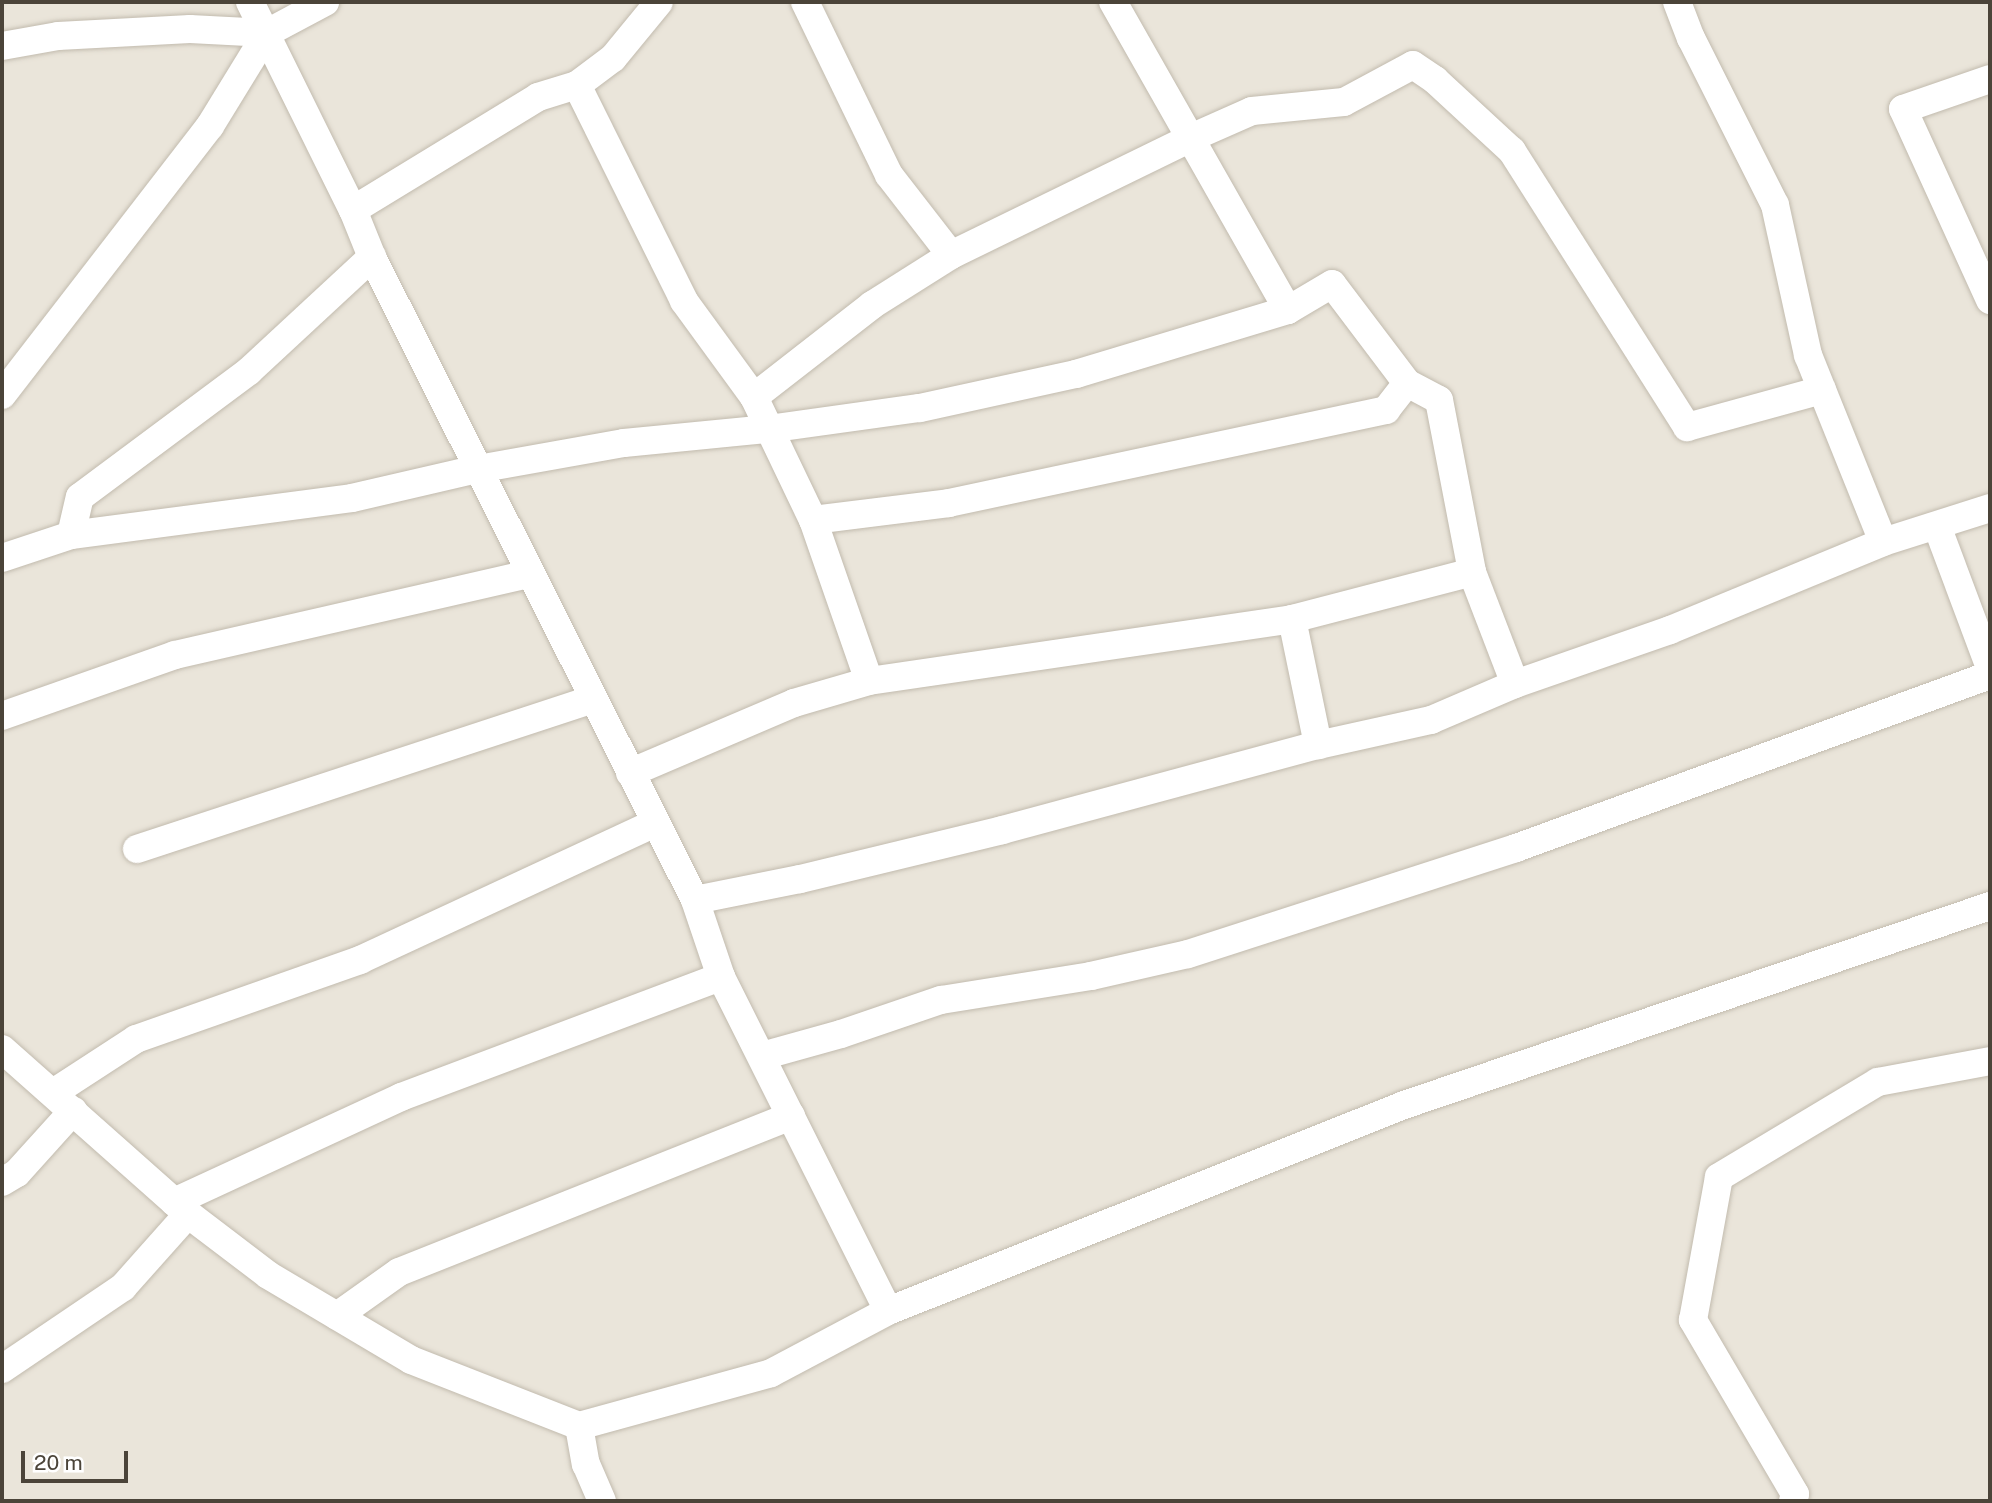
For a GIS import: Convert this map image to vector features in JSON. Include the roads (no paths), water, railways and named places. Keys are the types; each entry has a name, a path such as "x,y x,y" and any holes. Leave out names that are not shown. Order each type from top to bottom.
{"street":[{"path":"250,2 353,210 372,257 695,900 721,977 888,1311"},
{"path":"2,395 209,126 267,33 325,2"},
{"path":"353,210 538,97 577,85 613,58 659,2"},
{"path":"805,2 890,175 950,255"},
{"path":"1113,2 1193,137 1288,310"},
{"path":"1677,2 1690,38 1775,205 1808,355 1883,542"},
{"path":"2,46 58,36 190,29 267,33"},
{"path":"754,397 872,305 950,255 1252,111 1344,102 1413,65 1435,80 1512,151 1687,427 1822,390"},
{"path":"1990,79 1903,109 1990,300"},
{"path":"577,85 684,301 754,397 813,520 869,681"},
{"path":"71,535 80,497 249,371 372,257"},
{"path":"2,558 71,535 352,498 478,470 624,443 768,429 920,408 1076,374 1288,310 1332,284 1407,383 1438,400 1472,572 1515,684"},
{"path":"813,520 949,503 1386,410 1407,383"},
{"path":"695,900 800,879 1002,830 1318,746 1431,720 1515,684 1670,629 1883,542 1990,508"},
{"path":"1937,526 1990,668"},
{"path":"630,773 794,703 869,681 1292,620 1472,572"},
{"path":"2,716 175,655 530,574"},
{"path":"1292,620 1318,746"},
{"path":"762,1056 841,1034 940,1000 1091,976 1188,954 1516,848 1990,675"},
{"path":"137,849 593,699"},
{"path":"2,1182 18,1173 63,1102 136,1039 360,960 655,823"},
{"path":"2,1049 181,1208 268,1275 411,1360 579,1426 771,1373 888,1311 1404,1105 1990,906"},
{"path":"2,1369 123,1287 181,1208 401,1097 721,977"},
{"path":"1793,1501 1794,1494 1693,1320 1719,1177 1878,1082 1990,1061"},
{"path":"337,1316 399,1272 791,1116"},
{"path":"579,1426 586,1464 602,1501"}]}
